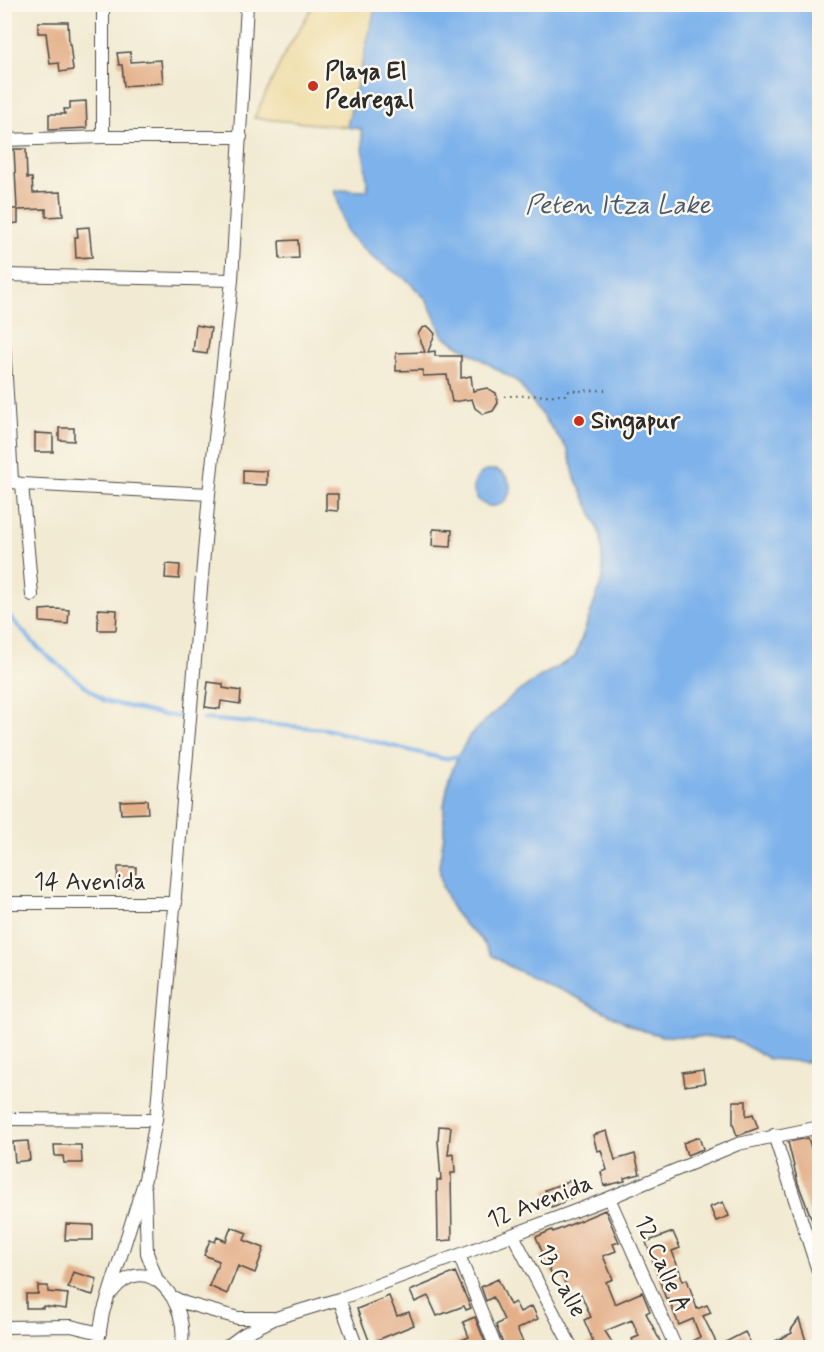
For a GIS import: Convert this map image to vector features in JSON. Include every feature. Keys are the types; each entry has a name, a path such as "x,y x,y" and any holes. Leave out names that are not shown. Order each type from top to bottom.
{"street":[{"path":"103,4 103,137"},
{"path":"97,1347 103,1313 145,1179 156,1120 210,494 232,280 247,4"},
{"path":"4,140 241,137"},
{"path":"4,275 232,280"},
{"path":"4,344 13,481 32,595"},
{"path":"13,481 210,494"},
{"name":"14 Avenida","path":"4,903 176,903"},
{"path":"4,1119 156,1120"},
{"name":"12 Avenida","path":"225,1347 276,1317 339,1299 459,1255 609,1198 738,1143 819,1127"},
{"path":"774,1135 819,1277"},
{"path":"145,1179 147,1253 158,1280 171,1296 180,1314 183,1326 181,1347"},
{"name":"12 Calle A","path":"609,1198 676,1347"},
{"name":"13 Calle","path":"513,1234 572,1347"},
{"path":"459,1255 496,1347"},
{"path":"110,1294 119,1282 129,1278 143,1276 158,1280"},
{"name":"12 Avenida","path":"171,1296 185,1303 238,1318 276,1317"},
{"path":"339,1299 357,1347"},
{"path":"4,1327 71,1326 100,1333"}],"path":[{"path":"504,396 566,396 569,391 606,390"}],"sand":[{"name":"Playa El Pedregal","path":"311,5 376,5 347,127 254,118 284,55 310,11"}],"water":[{"name":"Peten Itza Lake","path":"376,5 819,5 819,1063 769,1059 732,1038 662,1036 638,1029 512,968 491,955 481,939 453,910 442,886 439,866 444,835 444,806 449,778 458,756 470,735 511,697 538,678 575,657 603,578 601,537 575,478 568,450 518,382 443,336 427,300 407,280 373,258 346,232 335,190 368,191 361,129 347,127"},
{"path":"492,470 505,475 510,488 505,501 492,506 479,501 474,488 479,475"}],"building":[{"path":"38,22 68,22 73,70 60,72 59,63 50,64 46,33 38,33"},
{"path":"130,52 131,62 161,60 163,83 124,86 122,65 119,65 117,53"},
{"path":"86,101 87,128 49,130 49,114 65,114 64,109 70,109 70,102"},
{"path":"14,149 26,149 27,178 32,178 33,193 61,192 63,216 46,217 46,209 18,210 18,223 8,224 8,209 17,209"},
{"path":"89,227 92,257 76,258 77,228"},
{"path":"298,240 299,258 280,259 279,241"},
{"path":"196,325 211,328 207,354 193,352"},
{"path":"426,327 435,334 428,352 435,351 435,356 461,356 461,378 471,376 473,391 487,388 496,393 498,403 493,411 483,414 475,408 472,399 452,402 447,375 423,376 423,370 396,371 396,353 425,352 418,334 422,328"},
{"path":"59,428 74,428 74,441 59,440"},
{"path":"35,433 53,434 53,452 35,452"},
{"path":"243,470 267,471 267,485 243,484"},
{"path":"326,494 338,494 338,511 326,510"},
{"path":"433,529 452,530 451,547 432,546"},
{"path":"166,564 180,565 179,579 165,578"},
{"path":"98,609 117,610 116,630 98,630"},
{"path":"40,610 69,610 68,624 40,622"},
{"path":"208,682 223,684 223,688 241,691 240,704 221,701 220,709 205,707"},
{"path":"147,800 148,813 121,814 120,801"},
{"path":"118,867 136,867 135,887 117,886"},
{"path":"703,1070 705,1083 685,1086 683,1073"},
{"path":"733,1101 746,1101 746,1116 753,1114 758,1128 737,1136 733,1124"},
{"path":"439,1126 451,1127 448,1155 454,1154 455,1173 451,1173 452,1240 438,1241 437,1180 441,1180"},
{"path":"607,1131 615,1160 635,1154 640,1174 624,1178 625,1181 604,1186 601,1172 607,1170 601,1150 597,1151 593,1135"},
{"path":"699,1137 703,1149 687,1155 683,1143"},
{"path":"808,1138 819,1172 819,1218 812,1220 798,1183 788,1142"},
{"path":"28,1141 30,1160 15,1162 13,1142"},
{"path":"54,1145 81,1145 82,1163 64,1163 63,1156 55,1156"},
{"path":"574,1179 578,1192 572,1194 573,1197 562,1201 563,1203 551,1207 545,1190"},
{"path":"723,1202 729,1216 716,1221 710,1207"},
{"path":"605,1210 619,1242 613,1244 616,1251 603,1256 613,1279 606,1282 615,1304 642,1292 650,1311 646,1313 663,1347 635,1347 632,1339 639,1336 632,1320 605,1331 615,1347 582,1347 593,1341 584,1320 591,1317 580,1292 571,1296 560,1272 552,1275 536,1237"},
{"path":"66,1224 93,1225 93,1240 65,1240"},
{"path":"231,1227 247,1233 244,1240 264,1248 255,1273 238,1266 227,1294 209,1286 219,1261 204,1255 210,1240 215,1242 217,1237 226,1241"},
{"path":"673,1232 680,1248 672,1251 683,1281 687,1279 697,1309 707,1305 711,1313 703,1316 718,1346 745,1332 753,1347 684,1347 700,1337 693,1319 679,1325 668,1298 666,1299 646,1242"},
{"path":"73,1272 97,1279 93,1295 68,1288"},
{"path":"455,1272 471,1308 466,1310 464,1306 437,1316 428,1296 415,1302 410,1291"},
{"path":"498,1279 510,1305 515,1302 520,1312 532,1306 538,1319 517,1329 523,1342 511,1347 504,1347 496,1325 504,1320 493,1297 486,1301 481,1287"},
{"path":"38,1286 48,1286 48,1292 68,1294 66,1309 43,1306 43,1308 26,1308 26,1294 38,1294"},
{"path":"389,1296 397,1316 409,1312 414,1325 370,1343 357,1309"},
{"path":"475,1317 487,1347 445,1347 469,1337 463,1322"},
{"path":"799,1319 808,1347 763,1347 792,1333 791,1330"}],"waterway":[{"path":"4,610 40,650 104,701 180,717"},
{"path":"203,719 325,729 444,759 458,756"}],"place":[{"name":"Playa El Pedregal","path":"313,86"},
{"name":"Singapur","path":"579,421"}]}
